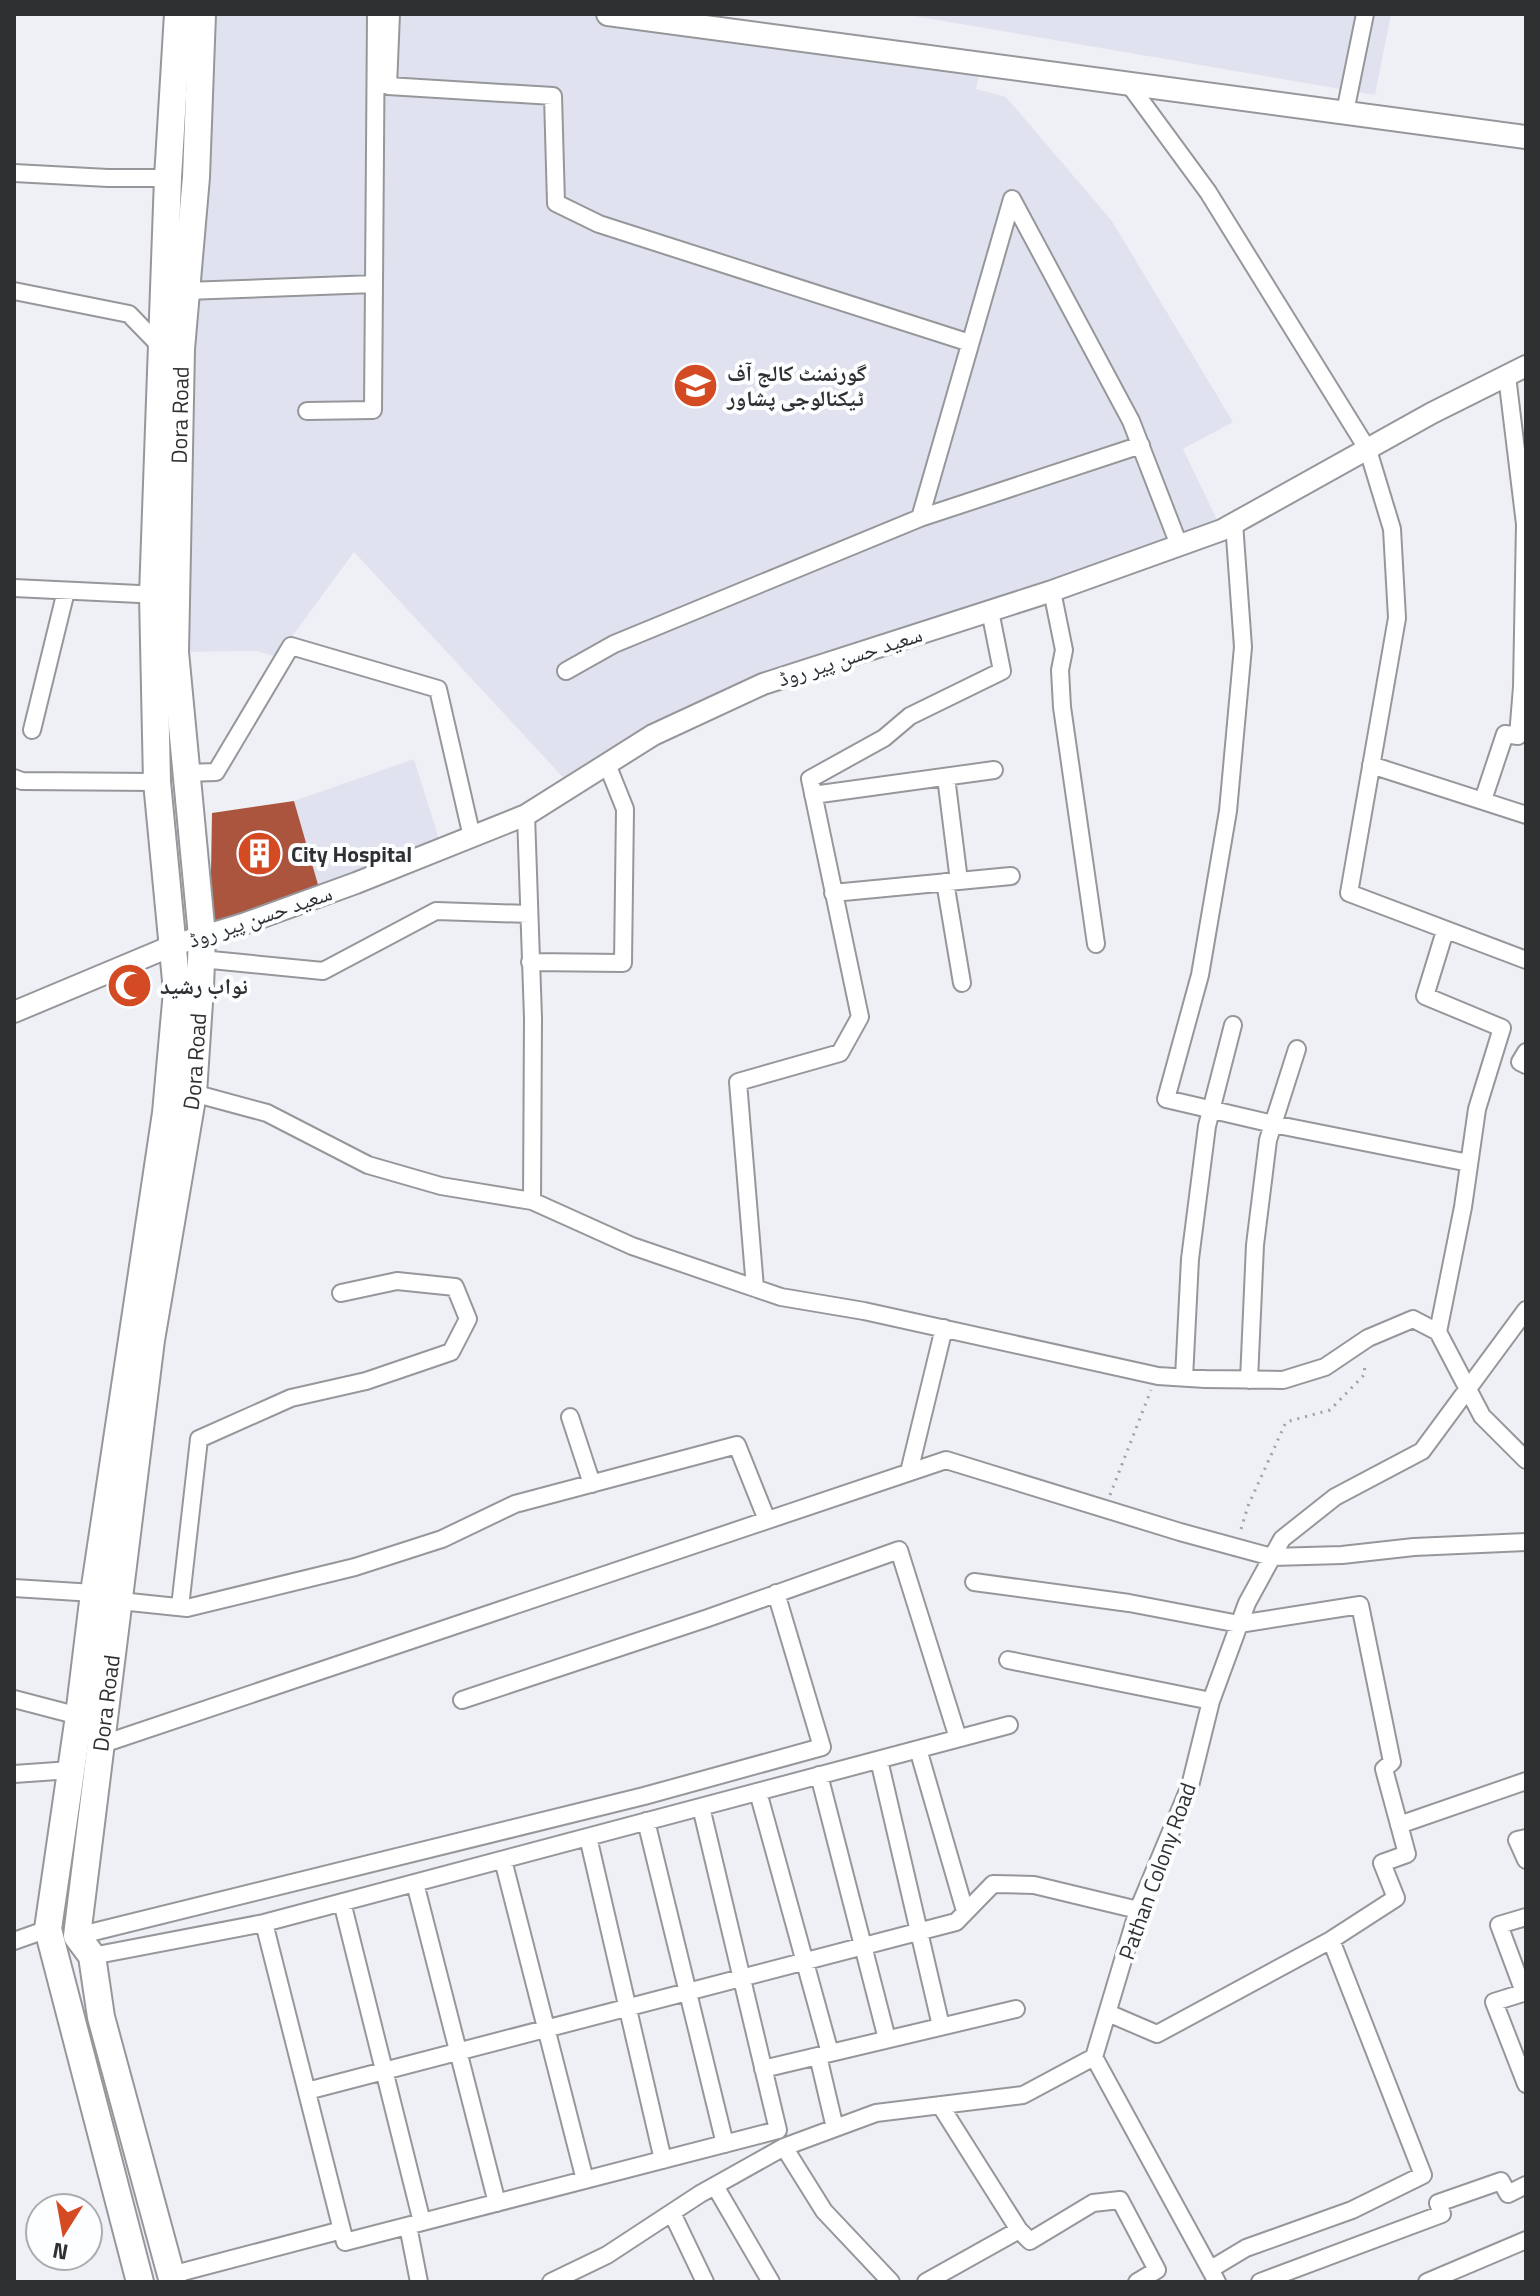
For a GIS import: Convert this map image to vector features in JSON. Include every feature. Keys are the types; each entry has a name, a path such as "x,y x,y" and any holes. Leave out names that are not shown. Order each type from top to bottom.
{"main road":[{"path":"171,348 168,178 178,14"},
{"name":"Dora Road","path":"172,2279 101,2017 85,1946 100,1745 151,1340 193,1093 201,948 175,652 164,595 171,348 186,291 196,177 202,14"},
{"path":"608,14 1526,137"},
{"path":"168,178 196,177"},
{"path":"140,2282 48,1929 94,1593 166,1113 177,991 157,782 164,595"},
{"path":"157,782 186,779"},
{"path":"94,1593 120,1601"},
{"path":"48,1929 85,1946"}],"street":[{"path":"307,411 373,410 376,14"},
{"path":"391,14 388,86 553,96 556,203 599,224 970,343"},
{"path":"1345,112 1365,14"},
{"path":"1128,83 1208,192 1368,450 1392,529 1397,618 1349,893 1526,960"},
{"path":"14,173 168,178"},
{"path":"920,518 1012,199 1131,421 1179,545"},
{"path":"186,291 374,284"},
{"path":"14,291 129,314 171,348"},
{"name":"سعید حسن پیر روڈ","path":"14,1012 174,945 201,948 246,923 526,815 653,735 763,684 1052,591 1234,523 1526,366"},
{"path":"1483,800 1505,734 1518,736 1522,687 1525,524 1507,376"},
{"path":"566,671 614,644 920,518 1141,445"},
{"path":"1234,523 1243,647 1228,811 1200,975 1166,1099 1469,1163"},
{"path":"14,588 164,595"},
{"path":"32,730 66,591"},
{"path":"1052,591 1064,650 1060,670 1062,707 1096,944"},
{"path":"755,1288 738,1082 840,1053 860,1017 810,779 884,738 910,716 1002,671 990,611"},
{"path":"186,779 216,772 291,646 438,689 472,837"},
{"path":"530,962 623,963 625,809 607,764"},
{"path":"1371,765 1526,815"},
{"path":"813,795 994,770"},
{"path":"946,777 962,983"},
{"path":"14,778 22,781 157,782"},
{"path":"526,815 533,1018 532,1201"},
{"path":"833,893 1011,876"},
{"path":"201,948 323,971 436,911 529,914"},
{"path":"1438,1332 1477,1109 1502,1028 1425,996 1445,931"},
{"path":"1184,1378 1190,1259 1207,1126 1233,1025"},
{"path":"1249,1380 1255,1245 1268,1140 1297,1049"},
{"path":"1526,1052 1520,1062 1526,1065"},
{"path":"193,1093 267,1113 368,1165 441,1186 532,1201 632,1246 781,1297 864,1311 1158,1376 1283,1380 1325,1367 1361,1343 1413,1319 1438,1332 1482,1416 1526,1460"},
{"path":"180,1607 199,1439 291,1398 366,1381 451,1352 468,1319 455,1287 397,1281 341,1293"},
{"name":"Pathan Colony Road","path":"1094,2057 1138,1910 1190,1786 1211,1701 1247,1603 1282,1539 1335,1497 1422,1451 1468,1389 1518,1333 1526,1310"},
{"path":"909,1472 944,1328"},
{"path":"570,1417 592,1484"},
{"path":"120,1601 187,1608 355,1567 442,1539 515,1504 737,1445 767,1520"},
{"path":"100,1745 946,1460 1272,1557 1526,1542"},
{"path":"462,1700 899,1550 958,1738"},
{"path":"974,1582 1129,1603 1239,1624 1360,1605 1392,1762 1384,1769 1407,1854 1382,1863 1396,1898 1331,1940 1157,2034 1108,2013"},
{"path":"14,1588 94,1593"},
{"path":"85,1946 822,1747 776,1593"},
{"path":"1008,1660 1211,1701"},
{"path":"14,1699 79,1716"},
{"path":"85,1946 264,1923 1009,1725"},
{"path":"918,1749 965,1911"},
{"path":"879,1760 941,2026"},
{"path":"14,1774 71,1770"},
{"path":"819,1775 887,2039"},
{"path":"1399,1825 1526,1781"},
{"path":"758,1792 804,1961 824,2054 835,2128"},
{"path":"264,1923 345,2242 778,2130 701,1807"},
{"path":"646,1821 725,2144"},
{"path":"588,1837 663,2160"},
{"path":"1526,1838 1517,1840 1526,1860"},
{"path":"503,1860 585,2180"},
{"path":"415,1883 497,2203"},
{"path":"307,2091 956,1922 993,1884 1034,1885 1138,1910"},
{"path":"342,1902 383,2071 415,2224 419,2282"},
{"path":"1526,1917 1499,1925 1525,1992 1494,2002 1526,2084"},
{"path":"14,1941 48,1929"},
{"path":"551,2282 570,2278 715,2186 784,2147 876,2113 1023,2095 1094,2057 1214,2276 1246,2248 1352,2210 1423,2175 1331,1940"},
{"path":"763,2069 1016,2009"},
{"path":"940,2105 1019,2230 1030,2241 1093,2203 1120,2200 1157,2270 1137,2282"},
{"path":"784,2147 824,2211 891,2282"},
{"path":"1260,2282 1442,2214 1438,2203 1501,2181 1508,2194 1526,2185"},
{"path":"715,2186 771,2282"},
{"path":"672,2213 705,2282"},
{"path":"172,2279 342,2230"},
{"path":"926,2282 1019,2230"},
{"path":"1427,2282 1526,2240"}],"path":[{"path":"1236,1547 1248,1506 1286,1422 1330,1410 1365,1374 1361,1343"},
{"path":"1104,1508 1158,1376"}],"shaded area":[{"name":"گورنمنٹ کالج آف ٹیکنالوجی پشاور","path":"202,14 608,14 982,63 976,89 1006,97 1112,221 1233,422 1183,449 1222,530 763,684 571,786 354,552 277,657 257,651 175,652"},
{"path":"903,14 1391,14 1375,95"},
{"path":"414,759 439,839 321,895 294,801"}],"building":[{"name":"City Hospital","path":"294,801 321,895 210,930 212,813"}],"place":[{"name":"گورنمنٹ کالج آف ٹیکنالوجی پشاور","path":"696,386"},
{"name":"City Hospital","path":"260,854"},
{"name":"نواب رشید","path":"129,986"}]}
